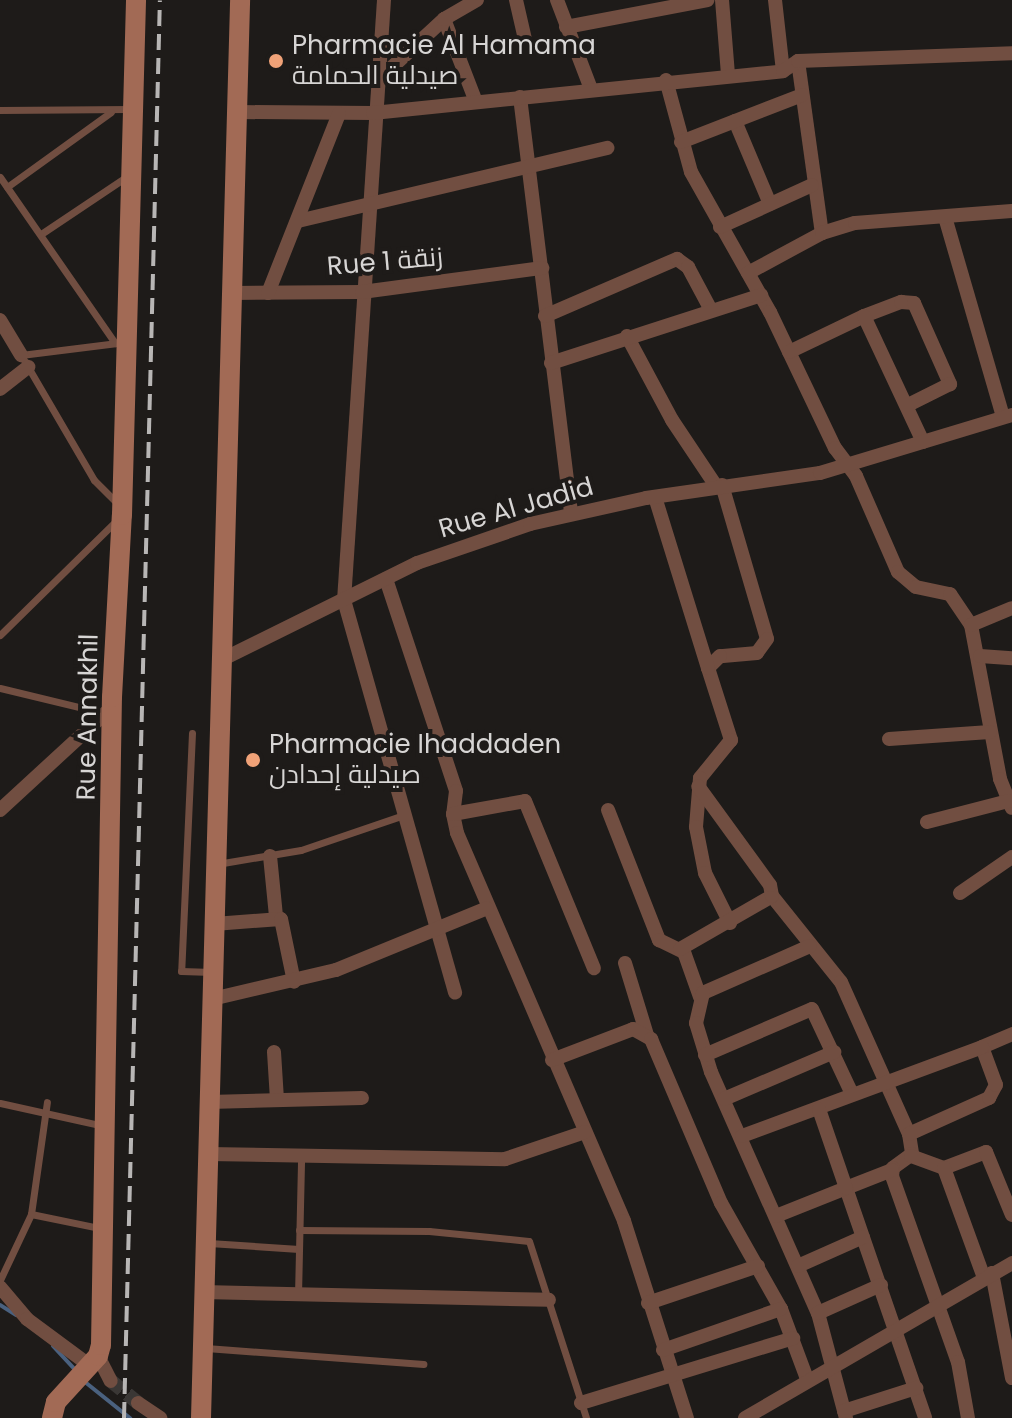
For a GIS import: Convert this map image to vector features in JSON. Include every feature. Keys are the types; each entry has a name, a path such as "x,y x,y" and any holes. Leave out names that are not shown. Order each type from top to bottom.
{"main road":[{"name":"Rue Annakhil","path":"90,1365 103,1229 107,710 122,511 121,342 130,175 122,110 136,0"},
{"path":"201,1418 219,661 240,0"},
{"path":"52,1417 90,1365"}],"street":[{"path":"384,0 373,113 344,600 455,993"},
{"path":"376,82 444,19 477,0"},
{"path":"516,0 527,48"},
{"path":"557,0 591,89"},
{"path":"566,27 664,4 707,0"},
{"path":"722,0 728,75"},
{"path":"775,0 783,71"},
{"path":"444,19 476,102"},
{"path":"238,112 373,113 666,80 783,71 798,61 1012,53"},
{"path":"798,61 812,185 822,233"},
{"path":"666,80 681,142 720,227 761,295 901,577 916,587 950,594 971,625 980,656 990,732 1006,776 1010,804 927,822"},
{"path":"681,142 802,95"},
{"path":"520,97 571,514"},
{"path":"268,293 339,114"},
{"path":"735,121 770,204"},
{"path":"298,221 368,201 607,148"},
{"path":"720,227 812,185"},
{"path":"748,273 822,233 855,223 1012,211"},
{"path":"945,217 1008,416"},
{"path":"545,316 677,259 688,267 711,310"},
{"name":"Rue 1 زنقة","path":"231,293 362,292 542,268"},
{"path":"551,363 761,295"},
{"path":"789,352 864,316 901,302 914,303 950,384 908,405"},
{"path":"864,316 923,442"},
{"path":"0,320 25,361 0,389"},
{"path":"627,336 666,410 719,486 767,639 757,653 720,656 708,668"},
{"name":"Rue Al Jadid","path":"219,661 386,579 472,542 571,514 655,497 803,476 1008,416"},
{"path":"655,497 731,740 698,786 699,852 730,923"},
{"path":"386,579 456,791 453,814 487,908 624,1221 687,1418"},
{"path":"971,625 1012,608"},
{"path":"980,656 1012,658"},
{"path":"0,810 107,710"},
{"path":"889,739 990,732"},
{"path":"698,786 770,885 772,896 841,982 909,1134 911,1156"},
{"path":"453,814 525,801 594,968"},
{"path":"608,810 659,940 680,949 700,997 696,1023 705,1055 818,1313 845,1415 916,1388"},
{"path":"270,856 276,916 284,923 294,982"},
{"path":"960,893 1012,857"},
{"path":"680,949 730,923 772,896"},
{"path":"212,999 294,982 487,908"},
{"path":"214,924 276,916"},
{"path":"700,997 735,975 810,946"},
{"path":"625,963 647,1035 721,1203 781,1309 807,1379"},
{"path":"705,1055 812,1009 852,1094"},
{"path":"552,1060 633,1029 647,1035"},
{"path":"742,1136 852,1094 887,1084 1012,1034"},
{"path":"909,1134 994,1093 994,1077 982,1047"},
{"path":"274,1052 277,1100"},
{"path":"724,1099 834,1052"},
{"path":"209,1102 362,1098"},
{"path":"819,1109 897,1327 925,1418"},
{"path":"208,1154 301,1158 505,1159 585,1132"},
{"path":"911,1156 944,1168 986,1152 1012,1215"},
{"path":"776,1216 892,1170 911,1156"},
{"path":"944,1168 988,1276 1012,1378"},
{"path":"892,1170 939,1302 968,1418"},
{"path":"798,1266 863,1237"},
{"path":"745,1418 939,1302 1012,1263"},
{"path":"648,1303 758,1266"},
{"path":"818,1313 881,1285"},
{"path":"0,1287 27,1319 111,1381"},
{"path":"203,1292 549,1300"},
{"path":"663,1350 781,1309"},
{"path":"583,1411 672,1375 793,1338"},
{"path":"138,1403 160,1418"}],"lane":[{"path":"0,110 122,110"},
{"path":"7,187 122,110"},
{"path":"41,234 130,175"},
{"path":"0,177 121,342 25,361 100,489 122,511 0,635"},
{"path":"0,688 107,710"},
{"path":"192,733 181,971 212,972"},
{"path":"215,865 270,856 404,815"},
{"path":"0,1280 31,1214 47,1102"},
{"path":"0,1103 46,1117 106,1127"},
{"path":"298,1296 301,1158"},
{"path":"31,1214 103,1229"},
{"path":"299,1230 515,1236 534,1248 583,1411"},
{"path":"205,1243 299,1249"},
{"path":"202,1348 423,1364"}],"waterway":[{"path":"0,1305 16,1315"},
{"path":"53,1346 77,1372"},
{"path":"85,1382 130,1418"}],"tunnel":[{"path":"111,1381 138,1403"}],"railway":[{"path":"124,1418 160,0"}],"place":[{"name":"Pharmacie Al Hamama صيدلية الحمامة","path":"276,61"},
{"name":"Pharmacie Ihaddaden صيدلية إحدادن","path":"253,760"}]}
